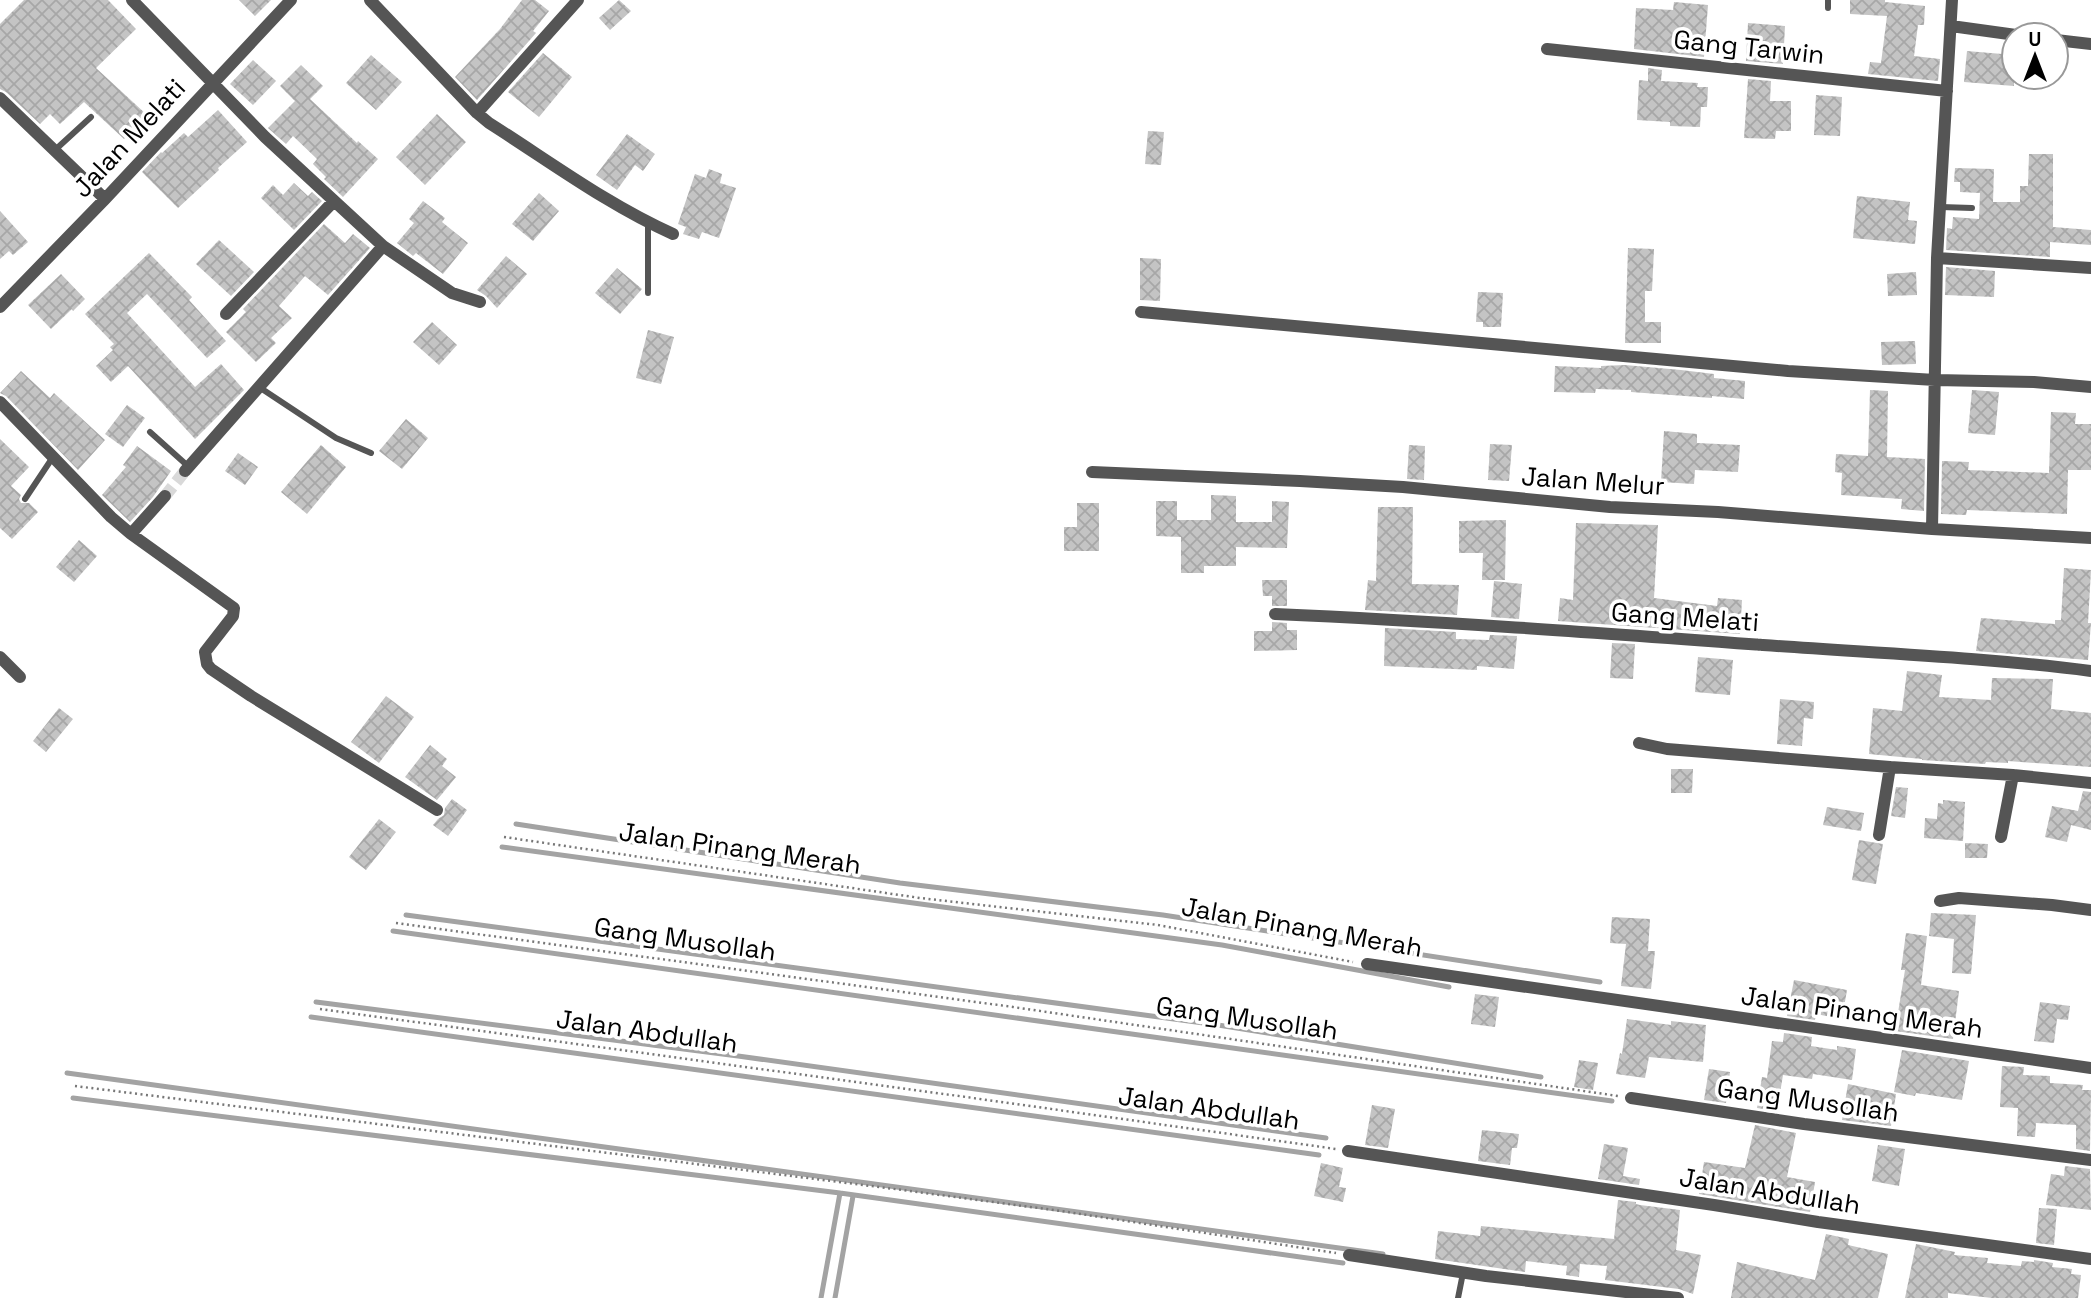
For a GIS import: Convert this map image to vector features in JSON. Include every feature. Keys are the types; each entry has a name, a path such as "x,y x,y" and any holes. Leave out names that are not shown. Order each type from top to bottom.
{"street":[{"path":"132,0 265,137 383,246 452,293 480,302"},
{"name":"Jalan Melati","path":"0,307 291,0"},
{"path":"370,0 489,123 648,223 673,234"},
{"path":"477,113 578,0"},
{"path":"1932,529 1937,258 1952,0"},
{"path":"1951,26 2000,33"},
{"path":"2070,42 2091,44"},
{"name":"Gang Tarwin","path":"1547,49 1947,91"},
{"path":"0,98 105,199"},
{"path":"226,314 334,201"},
{"path":"187,469 383,246"},
{"path":"1937,258 2091,268"},
{"path":"1141,312 1788,370 2091,387"},
{"path":"0,402 111,517 234,608 233,616 205,652 211,669 438,810"},
{"name":"Jalan Melur","path":"1092,472 1403,487 1610,507 2091,538"},
{"path":"131,534 165,496"},
{"name":"Gang Melati","path":"1275,614 1414,620 1915,654 2091,671"},
{"path":"0,657 20,677"},
{"path":"1639,743 1667,749 2091,783"},
{"path":"1878,835 1890,767"},
{"path":"2001,837 2014,775"},
{"path":"1940,901 1959,898 2091,910"},
{"name":"Jalan Pinang Merah","path":"1367,964 2091,1068"},
{"name":"Gang Musollah","path":"1632,1098 1804,1124 2091,1160"},
{"name":"Jalan Abdullah","path":"1348,1151 1818,1223 2091,1259"},
{"path":"1349,1255 1617,1295 1678,1298"}],"lane":[{"path":"1828,0 1828,8"},
{"path":"55,150 91,117"},
{"path":"1941,207 1972,208"},
{"path":"648,223 648,292"},
{"path":"259,387 336,438 372,453"},
{"path":"150,432 187,469"},
{"path":"25,499 53,457"},
{"path":"1458,1298 1463,1273"}],"path":[{"name":"Jalan Pinang Merah","path":"505,836 920,898 1158,925 1367,964"},
{"name":"Gang Musollah","path":"396,923 1027,1009 1632,1098"},
{"name":"Jalan Abdullah","path":"320,1009 1348,1151"},
{"path":"75,1086 900,1189 1349,1255"}],"building":[{"path":"24,0 108,0 136,29 96,68 147,115 124,139 84,102 60,124 50,114 40,124 0,89 0,24"},
{"path":"239,0 271,0 255,16"},
{"path":"522,0 535,0 549,11 533,31 536,33 477,100 455,77 500,29"},
{"path":"619,0 631,11 610,30 599,18"},
{"path":"1850,0 1885,0 1925,6 1924,25 1918,25 1914,56 1940,59 1938,81 1868,74 1870,62 1881,63 1887,16 1850,14"},
{"path":"1674,2 1708,5 1704,57 1634,49 1636,8 1673,10"},
{"path":"1748,23 1785,26 1783,64 1746,61"},
{"path":"1967,51 2000,54 2000,85 1964,82"},
{"path":"543,53 572,77 539,117 508,92"},
{"path":"371,55 402,82 376,110 346,83"},
{"path":"253,60 276,81 253,105 230,84"},
{"path":"301,65 323,86 310,99 378,159 343,197 313,164 317,159 293,136 286,144 268,128 295,101 280,86"},
{"path":"1648,68 1662,70 1661,81 1698,83 1697,87 1708,87 1707,107 1701,107 1700,127 1670,126 1670,122 1637,120 1639,80 1648,81"},
{"path":"1748,79 1771,81 1770,101 1791,101 1791,131 1776,131 1775,139 1744,138"},
{"path":"1816,95 1842,97 1840,136 1814,135"},
{"path":"218,110 247,142 178,208 142,172 184,133 188,137"},
{"path":"437,114 466,142 425,185 396,157"},
{"path":"1148,131 1164,132 1161,165 1145,164"},
{"path":"627,134 655,154 643,171 635,165 617,190 596,175"},
{"path":"2029,154 2053,154 2053,227 2091,230 2091,245 2050,242 2050,257 1946,250 1947,228 1952,229 1953,217 1979,219 1980,193 1960,192 1960,182 1954,182 1955,168 1994,169 1993,202 2020,202 2020,186 2028,186"},
{"path":"709,169 722,174 720,183 736,188 719,238 702,232 699,239 683,234 686,227 678,224 695,174 706,178"},
{"path":"294,183 308,196 312,192 322,201 294,230 261,198 273,185 283,195"},
{"path":"539,193 559,211 533,241 512,224"},
{"path":"1857,196 1910,202 1908,220 1917,221 1915,244 1853,238"},
{"path":"423,201 445,218 442,222 468,243 443,274 416,253 413,256 397,243 414,223 409,219"},
{"path":"0,211 28,242 13,255 9,251 0,259"},
{"path":"324,224 345,243 353,234 370,248 328,295 305,276 279,306 292,318 271,338 276,343 256,362 226,332 246,312 243,309"},
{"path":"219,240 254,272 231,296 196,264"},
{"path":"1628,248 1654,249 1652,291 1645,291 1645,322 1661,322 1661,343 1625,343"},
{"path":"149,253 192,297 189,300 226,341 207,358 147,294 127,313 195,387 221,364 244,390 195,439 128,366 111,382 96,366 113,350 110,347 114,344 85,314"},
{"path":"506,256 527,274 497,308 477,290"},
{"path":"1140,258 1161,259 1160,301 1140,300"},
{"path":"1946,267 1995,271 1994,297 1945,295"},
{"path":"617,268 642,289 620,314 595,293"},
{"path":"1916,272 1917,295 1888,296 1887,274"},
{"path":"61,274 85,299 51,329 28,305"},
{"path":"1478,292 1503,293 1501,327 1483,327 1483,322 1476,322"},
{"path":"432,322 457,345 439,365 413,342"},
{"path":"648,330 674,337 661,384 636,378"},
{"path":"1915,341 1916,364 1882,365 1881,342"},
{"path":"1625,365 1714,374 1714,378 1745,381 1744,399 1631,390 1554,392 1555,366 1601,368"},
{"path":"21,371 50,398 54,393 105,440 78,470 0,393"},
{"path":"1870,390 1888,391 1887,457 1925,459 1924,511 1901,509 1902,499 1841,495 1842,473 1835,472 1836,454 1868,456"},
{"path":"1972,390 1999,392 1995,435 1968,433"},
{"path":"127,405 145,418 123,447 105,434"},
{"path":"2051,412 2076,413 2075,424 2091,424 2091,470 2068,470 2067,514 1967,510 1966,515 1941,514 1942,461 1969,462 1968,470 2049,473"},
{"path":"406,419 428,438 402,469 379,451"},
{"path":"1664,431 1697,434 1697,443 1740,445 1738,472 1695,470 1694,484 1661,482"},
{"path":"0,439 29,467 11,486 21,495 21,503 29,503 38,512 12,539 0,528"},
{"path":"1490,444 1512,445 1509,481 1488,480"},
{"path":"321,445 346,467 307,514 281,492"},
{"path":"1409,445 1425,446 1424,480 1407,479"},
{"path":"137,446 171,471 153,497 130,522 102,495 126,467 123,465"},
{"path":"238,453 258,467 245,485 225,471"},
{"path":"1211,495 1236,496 1236,522 1272,522 1272,501 1289,502 1287,548 1236,547 1236,566 1204,566 1204,573 1181,573 1181,537 1156,536 1156,501 1177,501 1177,520 1211,520"},
{"path":"1077,503 1099,503 1099,551 1064,551 1064,527 1077,527"},
{"path":"1378,507 1413,507 1412,584 1459,585 1457,615 1365,610 1368,580 1376,581"},
{"path":"1506,520 1505,580 1482,580 1483,553 1459,553 1459,521"},
{"path":"1576,523 1658,525 1654,598 1717,606 1718,598 1742,600 1740,634 1558,621 1560,598 1573,600"},
{"path":"79,540 97,556 74,582 56,567"},
{"path":"2064,568 2091,570 2088,660 1976,651 1981,618 2055,624 2055,620 2061,620"},
{"path":"1262,580 1287,580 1287,606 1272,606 1272,596 1263,596"},
{"path":"1494,581 1522,584 1519,619 1491,617"},
{"path":"1272,622 1287,623 1287,630 1297,630 1297,650 1254,651 1254,631 1272,631"},
{"path":"1385,628 1456,632 1456,639 1489,640 1490,635 1517,636 1514,669 1477,666 1477,670 1384,666"},
{"path":"1612,643 1635,644 1633,679 1610,678"},
{"path":"1698,657 1733,660 1730,695 1695,692"},
{"path":"1907,671 1942,675 1939,697 1991,700 1992,678 2053,679 2051,709 2091,713 2091,767 2008,761 1985,764 1869,754 1873,708 1902,711"},
{"path":"386,696 414,717 379,763 351,742"},
{"path":"1780,699 1814,702 1813,719 1804,718 1802,746 1777,744"},
{"path":"59,708 73,719 46,752 33,741"},
{"path":"430,745 447,759 442,766 456,777 437,800 405,777"},
{"path":"1671,769 1693,769 1692,793 1671,793"},
{"path":"1896,787 1908,788 1905,818 1891,816"},
{"path":"2083,791 2091,792 2091,830 2071,825 2067,842 2045,837 2052,806 2078,811"},
{"path":"452,799 467,810 448,836 433,825 444,815 445,808"},
{"path":"1943,800 1965,802 1963,841 1924,838 1925,818 1937,819 1938,803 1943,804"},
{"path":"1827,807 1864,813 1861,831 1823,825"},
{"path":"379,819 396,832 366,870 349,857"},
{"path":"1859,840 1883,844 1876,884 1852,880"},
{"path":"1965,843 1988,844 1987,858 1965,858"},
{"path":"1931,913 1976,915 1971,974 1952,973 1954,939 1929,936"},
{"path":"1612,917 1650,919 1648,951 1655,951 1651,989 1621,986 1626,944 1610,943"},
{"path":"1906,933 1927,936 1921,985 1959,991 1953,1039 1895,1031 1905,970 1901,970"},
{"path":"1794,980 1847,990 1842,1019 1816,1014 1815,1020 1787,1016"},
{"path":"1475,994 1499,997 1495,1027 1471,1024"},
{"path":"2040,1002 2070,1006 2068,1020 2057,1019 2054,1043 2034,1041"},
{"path":"1627,1019 1671,1025 1671,1021 1706,1025 1703,1062 1649,1057 1645,1078 1616,1074"},
{"path":"1784,1033 1812,1037 1811,1046 1837,1050 1837,1046 1856,1049 1852,1080 1813,1074 1812,1079 1783,1075 1777,1111 1757,1108 1762,1077 1767,1078 1772,1041 1783,1042"},
{"path":"1902,1050 1969,1061 1962,1100 1894,1092"},
{"path":"1579,1060 1598,1063 1593,1090 1574,1087"},
{"path":"2002,1066 2024,1067 2023,1075 2050,1076 2050,1083 2083,1085 2082,1090 2091,1090 2090,1151 2076,1149 2076,1125 2036,1123 2035,1137 2017,1136 2018,1108 2000,1107"},
{"path":"1709,1069 1730,1072 1726,1103 1704,1100"},
{"path":"1848,1084 1896,1094 1891,1126 1842,1120"},
{"path":"1372,1105 1395,1109 1388,1148 1365,1145"},
{"path":"1755,1125 1796,1133 1787,1177 1815,1182 1810,1212 1699,1194 1704,1162 1745,1168"},
{"path":"1482,1130 1519,1134 1517,1148 1512,1148 1510,1165 1478,1161"},
{"path":"1604,1144 1628,1148 1623,1176 1640,1179 1639,1185 1598,1179"},
{"path":"1878,1145 1905,1149 1899,1186 1872,1181"},
{"path":"1321,1163 1343,1168 1339,1187 1346,1188 1343,1202 1314,1196"},
{"path":"2065,1166 2090,1169 2091,1210 2046,1205 2051,1174 2064,1176"},
{"path":"1618,1200 1680,1210 1676,1250 1701,1255 1693,1294 1679,1289 1605,1280 1607,1266 1580,1264 1579,1277 1566,1275 1567,1266 1526,1261 1525,1272 1435,1259 1438,1231 1480,1236 1481,1226 1614,1239"},
{"path":"2039,1208 2057,1209 2054,1245 2036,1243"},
{"path":"1826,1234 1849,1239 1848,1245 1888,1254 1878,1298 1731,1298 1737,1262 1815,1280"},
{"path":"1916,1244 1955,1252 1954,1255 1988,1258 1987,1263 2021,1266 2022,1261 2034,1260 2053,1263 2052,1267 2072,1269 2071,1274 2081,1275 2078,1298 1992,1298 1948,1293 1948,1298 1905,1298"}],"waterway":[{"path":"516,824 900,883 1163,915 1600,982"},
{"path":"502,847 1222,945 1449,987"},
{"path":"406,915 1218,1025 1541,1077"},
{"path":"393,931 1612,1101"},
{"path":"316,1002 738,1056 1326,1138"},
{"path":"311,1017 1319,1155"},
{"path":"67,1073 1383,1254"},
{"path":"73,1098 840,1193 1343,1263"},
{"path":"821,1298 840,1193"},
{"path":"835,1298 853,1196"}],"tunnel":[{"path":"165,496 185,471"}]}
